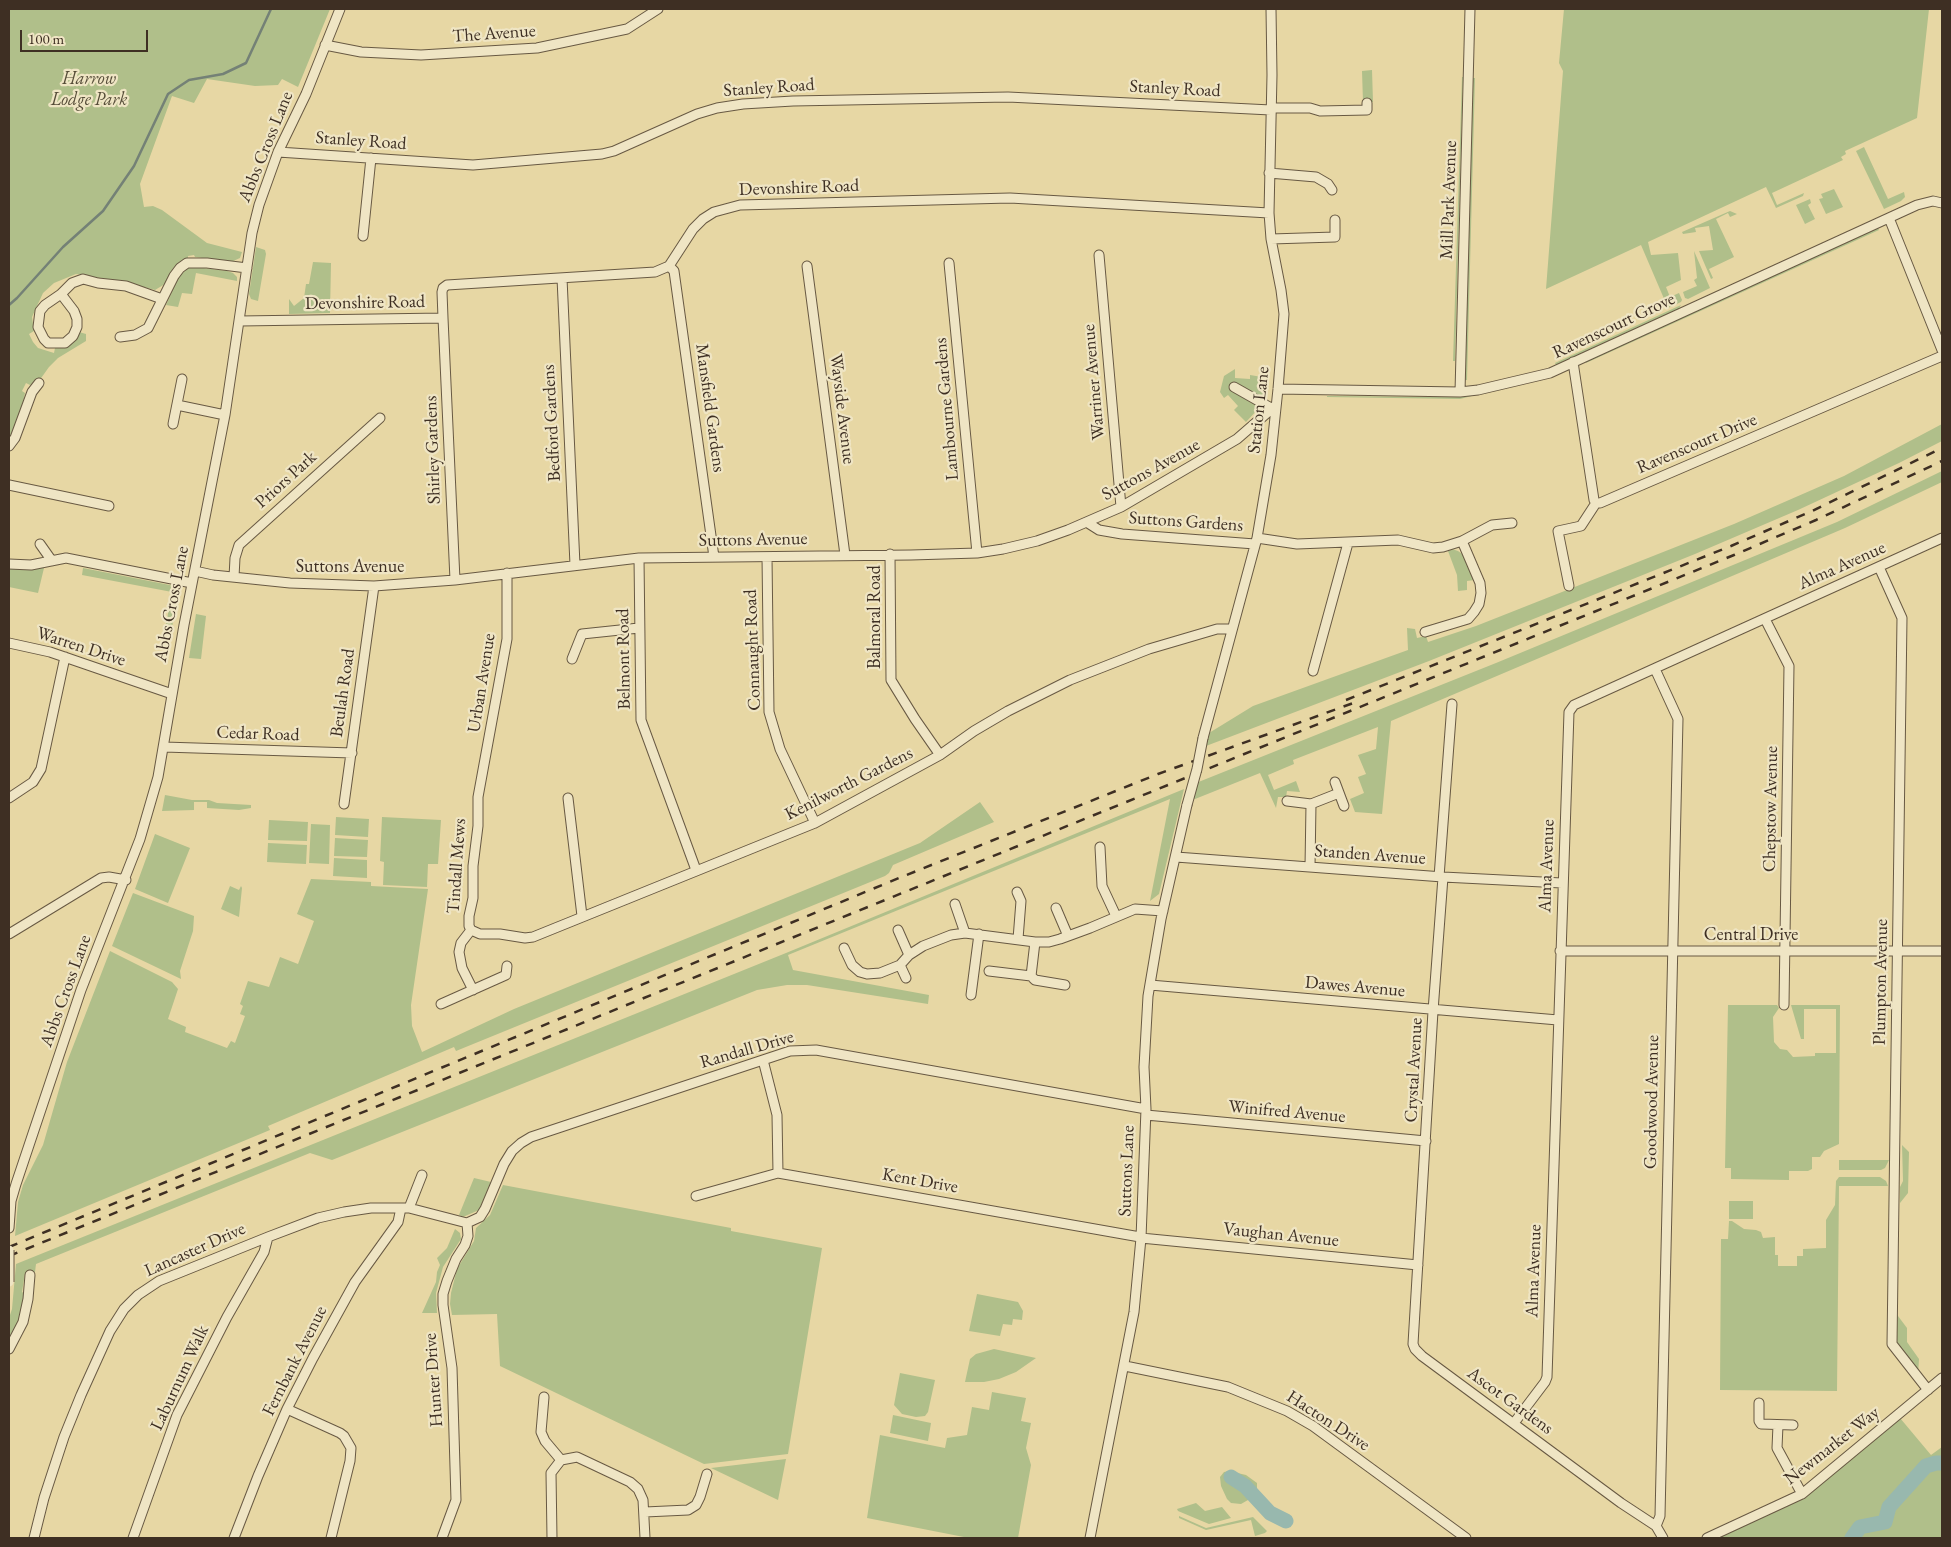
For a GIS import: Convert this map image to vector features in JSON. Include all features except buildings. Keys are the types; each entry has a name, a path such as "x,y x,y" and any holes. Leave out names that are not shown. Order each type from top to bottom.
{"street":[{"name":"Abbs Cross Lane","path":"9,1228 11,1201 78,999 126,880 150,811 164,747 192,583 225,415 247,268 259,204 278,152 306,94 340,9"},
{"name":"The Avenue","path":"325,45 360,52 421,55 537,48 627,29 658,9"},
{"name":"Station Lane","path":"1187,805 1256,541 1266,488 1273,407 1278,389 1284,314 1271,239 1269,213 1271,9"},
{"name":"Mill Park Avenue","path":"1460,392 1470,9"},
{"name":"Stanley Road","path":"278,152 490,165 602,154 626,146 697,114 717,108 742,104 1008,97 1271,109 1310,108 1320,111 1367,110 1367,103"},
{"path":"363,236 371,158"},
{"path":"1269,173 1316,177 1328,184 1332,190"},
{"name":"Devonshire Road","path":"240,321 443,318 442,292 443,288 447,285 655,272 669,266 693,229 703,219 714,212 740,206 1010,198 1269,213"},
{"name":"Ravenscourt Grove","path":"1278,389 1460,392 1478,390 1550,373 1925,202 1942,203"},
{"path":"1889,218 1942,350"},
{"path":"1271,239 1335,237 1335,220"},
{"name":"Warriner Avenue","path":"1099,255 1121,507"},
{"path":"120,337 136,335 148,328 177,272 187,263 207,262 247,268"},
{"name":"Lambourne Gardens","path":"950,263 977,553"},
{"name":"Mansfield Gardens","path":"669,266 674,271 714,557"},
{"name":"Wayside Avenue","path":"807,266 845,555"},
{"name":"Bedford Gardens","path":"562,278 575,566"},
{"path":"62,294 74,311 77,327 73,336 65,343 48,343 44,340 38,328 40,311 49,302 62,294 72,282 83,279 98,283 126,286 162,299"},
{"name":"Shirley Gardens","path":"443,318 455,580"},
{"name":"Ravenscourt Drive","path":"1596,503 1600,503 1942,356"},
{"path":"1569,586 1558,531 1581,526 1596,503 1573,362"},
{"path":"174,424 182,379"},
{"path":"9,446 15,438 32,392 39,383"},
{"name":"Station Lane","path":"1234,387 1273,407"},
{"path":"177,404 225,415"},
{"name":"Suttons Avenue","path":"195,571 212,575 311,585 374,586 455,580 639,558 977,553 1037,541 1088,523 1121,507 1237,439 1273,407"},
{"name":"Priors Park","path":"234,577 238,545 380,418"},
{"path":"9,484 109,506"},
{"name":"Suttons Gardens","path":"1088,523 1099,530 1122,534 1297,544 1398,540 1433,548 1452,545 1492,525 1512,523"},
{"name":"Alma Avenue","path":"1514,1424 1545,1382 1546,1377 1568,712 1574,705 1942,538"},
{"path":"1425,632 1468,619 1479,604 1480,583 1462,541"},
{"path":"1313,671 1348,543"},
{"path":"40,544 52,561"},
{"name":"Balmoral Road","path":"890,554 891,680 940,755"},
{"name":"Connaught Road","path":"767,557 770,712 780,749 815,822"},
{"path":"9,564 31,565 66,558 192,583"},
{"name":"Belmont Road","path":"639,558 641,720 696,870"},
{"name":"Plumpton Avenue","path":"1879,567 1902,618 1892,1344 1893,1348 1928,1390"},
{"name":"Urban Avenue","path":"478,798 507,639 507,573"},
{"name":"Beulah Road","path":"344,804 374,586"},
{"name":"Chepstow Avenue","path":"1765,619 1789,666 1784,1005"},
{"path":"572,659 582,634 639,628"},
{"name":"Kenilworth Gardens","path":"471,930 477,934 500,934 525,938 582,916 815,822 940,755 984,726 1044,692 1070,680 1148,649 1217,629 1232,629"},
{"name":"Warren Drive","path":"9,643 65,657 172,694"},
{"path":"9,798 33,782 41,769 65,657"},
{"name":"Goodwood Avenue","path":"1655,668 1678,719 1660,1516 1656,1526"},
{"name":"Crystal Avenue","path":"1418,1265 1452,704"},
{"name":"Cedar Road","path":"164,747 352,753"},
{"path":"1335,782 1344,806"},
{"path":"1287,801 1311,804 1339,793"},
{"name":"Tindall Mews","path":"473,990 462,968 459,955 462,943 471,930 469,926 473,898 473,866 478,826 478,798"},
{"path":"568,798 582,916"},
{"path":"1310,867 1311,804"},
{"name":"Suttons Lane","path":"1090,1538 1134,1312 1141,1237 1146,1112 1145,1030 1150,985 1163,911 1187,805"},
{"path":"1100,847 1102,886 1116,916"},
{"name":"Standen Avenue","path":"1176,857 1441,877 1562,883"},
{"path":"9,934 101,878 109,877 126,880"},
{"path":"1017,892 1021,901 1018,939"},
{"path":"955,904 965,933"},
{"path":"1056,908 1068,936"},
{"path":"844,948 852,965 860,972 868,974 880,973 900,965 909,955 937,939 965,933 1049,942 1138,908 1163,911"},
{"path":"898,930 909,955"},
{"path":"971,995 979,934"},
{"path":"1030,976 1035,942"},
{"name":"Central Drive","path":"1560,952 1942,951"},
{"path":"900,965 906,978"},
{"path":"441,1004 506,975 507,966"},
{"path":"990,971 1030,976 1035,980 1066,985"},
{"name":"Dawes Avenue","path":"1150,985 1433,1011 1558,1020"},
{"name":"Randall Drive","path":"467,1223 480,1217 486,1208 504,1164 512,1151 526,1140 790,1052 816,1050 1146,1112"},
{"path":"763,1060 778,1115 778,1173"},
{"name":"Winifred Avenue","path":"1146,1112 1426,1141"},
{"name":"Kent Drive","path":"696,1196 778,1173 1141,1237"},
{"name":"Fernbank Avenue","path":"234,1538 258,1476 313,1358 355,1282 398,1222 422,1175"},
{"name":"Lancaster Drive","path":"34,1538 44,1498 64,1437 110,1331 124,1309 138,1295 159,1281 268,1237 318,1218 344,1212 371,1208 405,1208 467,1223"},
{"name":"Hunter Drive","path":"442,1538 456,1500 452,1368 443,1305 447,1281 456,1259 466,1245 468,1236 467,1223"},
{"name":"Laburnum Walk","path":"133,1538 177,1415 227,1316 264,1252 268,1237"},
{"name":"Vaughan Avenue","path":"1141,1237 1418,1265"},
{"path":"9,1250 9,1282"},
{"name":"Ascot Gardens","path":"1418,1265 1413,1337 1415,1349 1514,1424 1656,1526"},
{"path":"9,1349 23,1322 28,1299 30,1275"},
{"name":"Hacton Drive","path":"1125,1366 1228,1387 1287,1411 1313,1426 1466,1538"},
{"name":"Newmarket Way","path":"1707,1538 1802,1494 1942,1378"},
{"path":"544,1397 541,1432 544,1441 561,1460"},
{"path":"1758,1403 1758,1421 1761,1424 1793,1424"},
{"path":"288,1409 340,1433 351,1448 350,1461 331,1538"},
{"path":"1778,1425 1777,1448 1802,1494"},
{"path":"552,1538 550,1481 553,1470 561,1460 572,1457 581,1458 630,1482 638,1489 645,1512 646,1538"},
{"path":"645,1512 688,1510 696,1504 700,1497 706,1474"},
{"path":"1656,1526 1663,1538"}],"green space":[{"name":"Harrow Lodge Park","path":"9,9 330,9 298,87 282,79 278,85 255,86 207,79 194,103 172,96 140,184 144,207 153,206 162,210 207,243 242,252 240,258 231,262 195,257 194,255 188,256 188,259 165,284 155,290 129,283 76,274 54,283 43,293 32,317 34,331 29,334 33,342 38,348 54,353 55,348 64,347 79,332 86,334 86,341 58,358 39,381 37,380 30,385 26,383 22,391 25,393 22,409 9,439"},
{"path":"1564,9 1929,9 1917,118 1845,151 1846,154 1841,157 1843,160 1772,193 1777,205 1804,193 1803,196 1776,208 1766,187 1648,242 1651,255 1678,253 1681,280 1666,287 1670,297 1679,293 1682,300 1668,308 1641,245 1546,289 1563,71 1559,63"},
{"path":"1372,70 1373,102 1363,102 1362,71"},
{"path":"1462,77 1455,361 1453,361"},
{"path":"1473,78 1475,78 1467,380 1465,380"},
{"path":"1864,147 1888,199 1904,192 1905,197 1901,201 1884,209 1856,151"},
{"path":"1834,189 1843,207 1826,214 1819,199 1823,198 1821,194"},
{"path":"1810,199 1811,203 1808,205 1815,219 1805,224 1796,205"},
{"path":"1730,211 1737,214 1730,217 1728,213 1716,219 1734,257 1709,269 1713,278 1711,279 1699,251 1713,250 1709,226 1695,228 1696,232 1683,234 1682,232"},
{"path":"1878,228 1879,230 1586,363 1586,361"},
{"path":"256,247 265,250 266,254 258,301 251,299 249,294"},
{"path":"1694,251 1710,288 1688,299 1685,298 1683,292 1697,286 1694,280 1697,278"},
{"path":"313,262 331,263 330,313 289,314 289,299 294,306 304,298"},
{"path":"196,267 233,273 237,277 237,281 196,273 192,294 182,293 178,307 166,305 179,276 188,268"},
{"path":"1681,305 1678,310 1556,365 1555,363"},
{"path":"1235,369 1235,378 1250,379 1250,375 1268,378 1265,397 1260,407 1246,422 1234,410 1238,406 1228,395 1224,398 1220,392 1224,376"},
{"path":"1558,374 1460,399 1327,397 1463,397"},
{"path":"1942,424 1942,441 1798,510 1695,554 1429,661 1206,746 1209,733 1253,706 1408,650 1407,628 1415,629 1417,638 1426,636 1428,642 1476,626 1734,524 1844,476"},
{"path":"1942,471 1942,482 1845,528 1391,721 1382,814 1355,812 1350,799 1364,793 1358,777 1366,774 1358,755 1376,749 1378,727 1293,760 1294,764 1268,775 1274,790 1296,781 1300,792 1287,791 1286,797 1278,797 1276,808 1260,773 1195,799 1192,798 1196,783 1496,663 1837,522"},
{"path":"1452,549 1465,556 1475,580 1467,581 1467,590 1458,591 1457,575 1448,551"},
{"path":"44,568 38,593 9,587 9,569"},
{"path":"83,568 180,587 170,637 164,635 172,592 82,575"},
{"path":"196,614 206,616 201,659 189,658"},
{"path":"1184,789 1159,894 1150,901 1170,799 788,955 793,970 929,995 928,1004 807,985 787,985 757,990 332,1160 310,1153 36,1264 35,1272 25,1273 22,1292 25,1294 19,1323 9,1342 9,1318 12,1309 16,1264 786,953"},
{"path":"165,795 192,800 209,800 217,803 251,805 251,808 239,810 207,808 207,802 194,802 194,810 162,811"},
{"path":"980,802 994,822 893,865 885,876 456,1051 454,1047 268,1126 270,1130 15,1236 18,1202 23,1185 43,1145 67,1062 110,951 172,982 178,989 168,1019 186,1027 185,1032 227,1048 231,1041 235,1043 245,1016 240,1014 243,1006 240,1004 248,981 269,987 280,957 298,964 314,921 297,914 311,879 371,882 371,886 428,889 411,1005 412,1026 422,1052 514,1009 920,843"},
{"path":"336,817 369,819 368,837 335,835"},
{"path":"382,817 441,820 438,864 428,864 427,887 383,885 384,862 380,861"},
{"path":"269,820 308,822 307,841 268,840"},
{"path":"311,824 330,825 329,864 309,863"},
{"path":"155,834 190,848 168,903 135,889"},
{"path":"335,838 368,840 367,857 334,856"},
{"path":"268,843 307,845 306,864 267,862"},
{"path":"334,858 367,860 367,878 333,876"},
{"path":"230,886 239,890 241,886 242,888 239,917 221,909"},
{"path":"133,893 194,916 193,931 180,971 181,979 112,946"},
{"path":"1728,1005 1777,1005 1779,1008 1773,1017 1774,1042 1780,1049 1787,1050 1793,1057 1815,1056 1815,1053 1836,1053 1836,1009 1804,1009 1804,1039 1801,1039 1791,1005 1840,1005 1839,1144 1824,1151 1820,1157 1812,1157 1812,1169 1808,1171 1789,1171 1789,1180 1731,1179 1731,1168 1725,1168"},
{"path":"1902,1145 1909,1152 1908,1193 1900,1203 1900,1187 1903,1181"},
{"path":"1839,1160 1889,1160 1885,1168 1881,1170 1839,1170"},
{"path":"1839,1177 1880,1177 1886,1181 1888,1186 1839,1186 1837,1391 1720,1390 1721,1239 1728,1239 1729,1221 1744,1229 1761,1232 1763,1238 1775,1237 1775,1255 1778,1255 1778,1266 1797,1266 1797,1256 1803,1256 1803,1249 1826,1248 1826,1220 1835,1205 1836,1181"},
{"path":"474,1178 491,1182 479,1210 463,1217 459,1215"},
{"path":"503,1185 731,1228 731,1231 822,1248 788,1454 704,1464 500,1366 497,1314 452,1315 450,1304 457,1269 474,1241 476,1228 490,1215"},
{"path":"1729,1201 1753,1201 1753,1219 1729,1219"},
{"path":"455,1229 460,1233 461,1239 443,1267 436,1293 437,1313 422,1313 436,1282 440,1265 437,1258 447,1248"},
{"path":"977,1294 1018,1302 1023,1311 1022,1320 1013,1319 1012,1325 1003,1324 1000,1336 969,1331"},
{"path":"1895,1312 1907,1328 1907,1342 1919,1359 1918,1375 1896,1346"},
{"path":"994,1349 1036,1358 1016,1372 999,1379 984,1382 965,1382 970,1359 976,1354"},
{"path":"900,1373 935,1380 928,1412 925,1416 916,1417 902,1414 894,1405"},
{"path":"992,1392 1026,1398 1021,1421 1031,1423 1026,1448 1031,1465 1018,1538 969,1538 867,1518 880,1435 945,1448 947,1438 967,1435 972,1407 989,1410"},
{"path":"893,1415 931,1423 928,1441 890,1433"},
{"path":"1900,1418 1931,1455 1942,1447 1942,1538 1716,1538 1797,1501"},
{"path":"786,1459 778,1500 711,1468"},
{"path":"1229,1471 1246,1475 1257,1483 1255,1496 1241,1504 1231,1503 1221,1486 1220,1477 1224,1472"},
{"path":"1196,1503 1205,1511 1222,1507 1231,1518 1209,1524 1177,1509"},
{"path":"1179,1516 1206,1528 1253,1517 1267,1531 1255,1536 1251,1520 1206,1530 1179,1518"}],"waterway":[{"path":"9,305 63,247 103,211 134,166 168,94 189,80 223,74 246,63 271,9"},
{"path":"1852,1538 1860,1527 1885,1522 1889,1507 1926,1466 1942,1463"},
{"path":"1231,1477 1245,1486 1270,1513 1286,1521"}],"railway":[{"path":"1346,700 1731,546 1812,511 1942,448"},
{"path":"9,1256 1734,555 1816,520 1942,461"},
{"path":"9,1247 899,878 1158,774 1356,702"}]}
